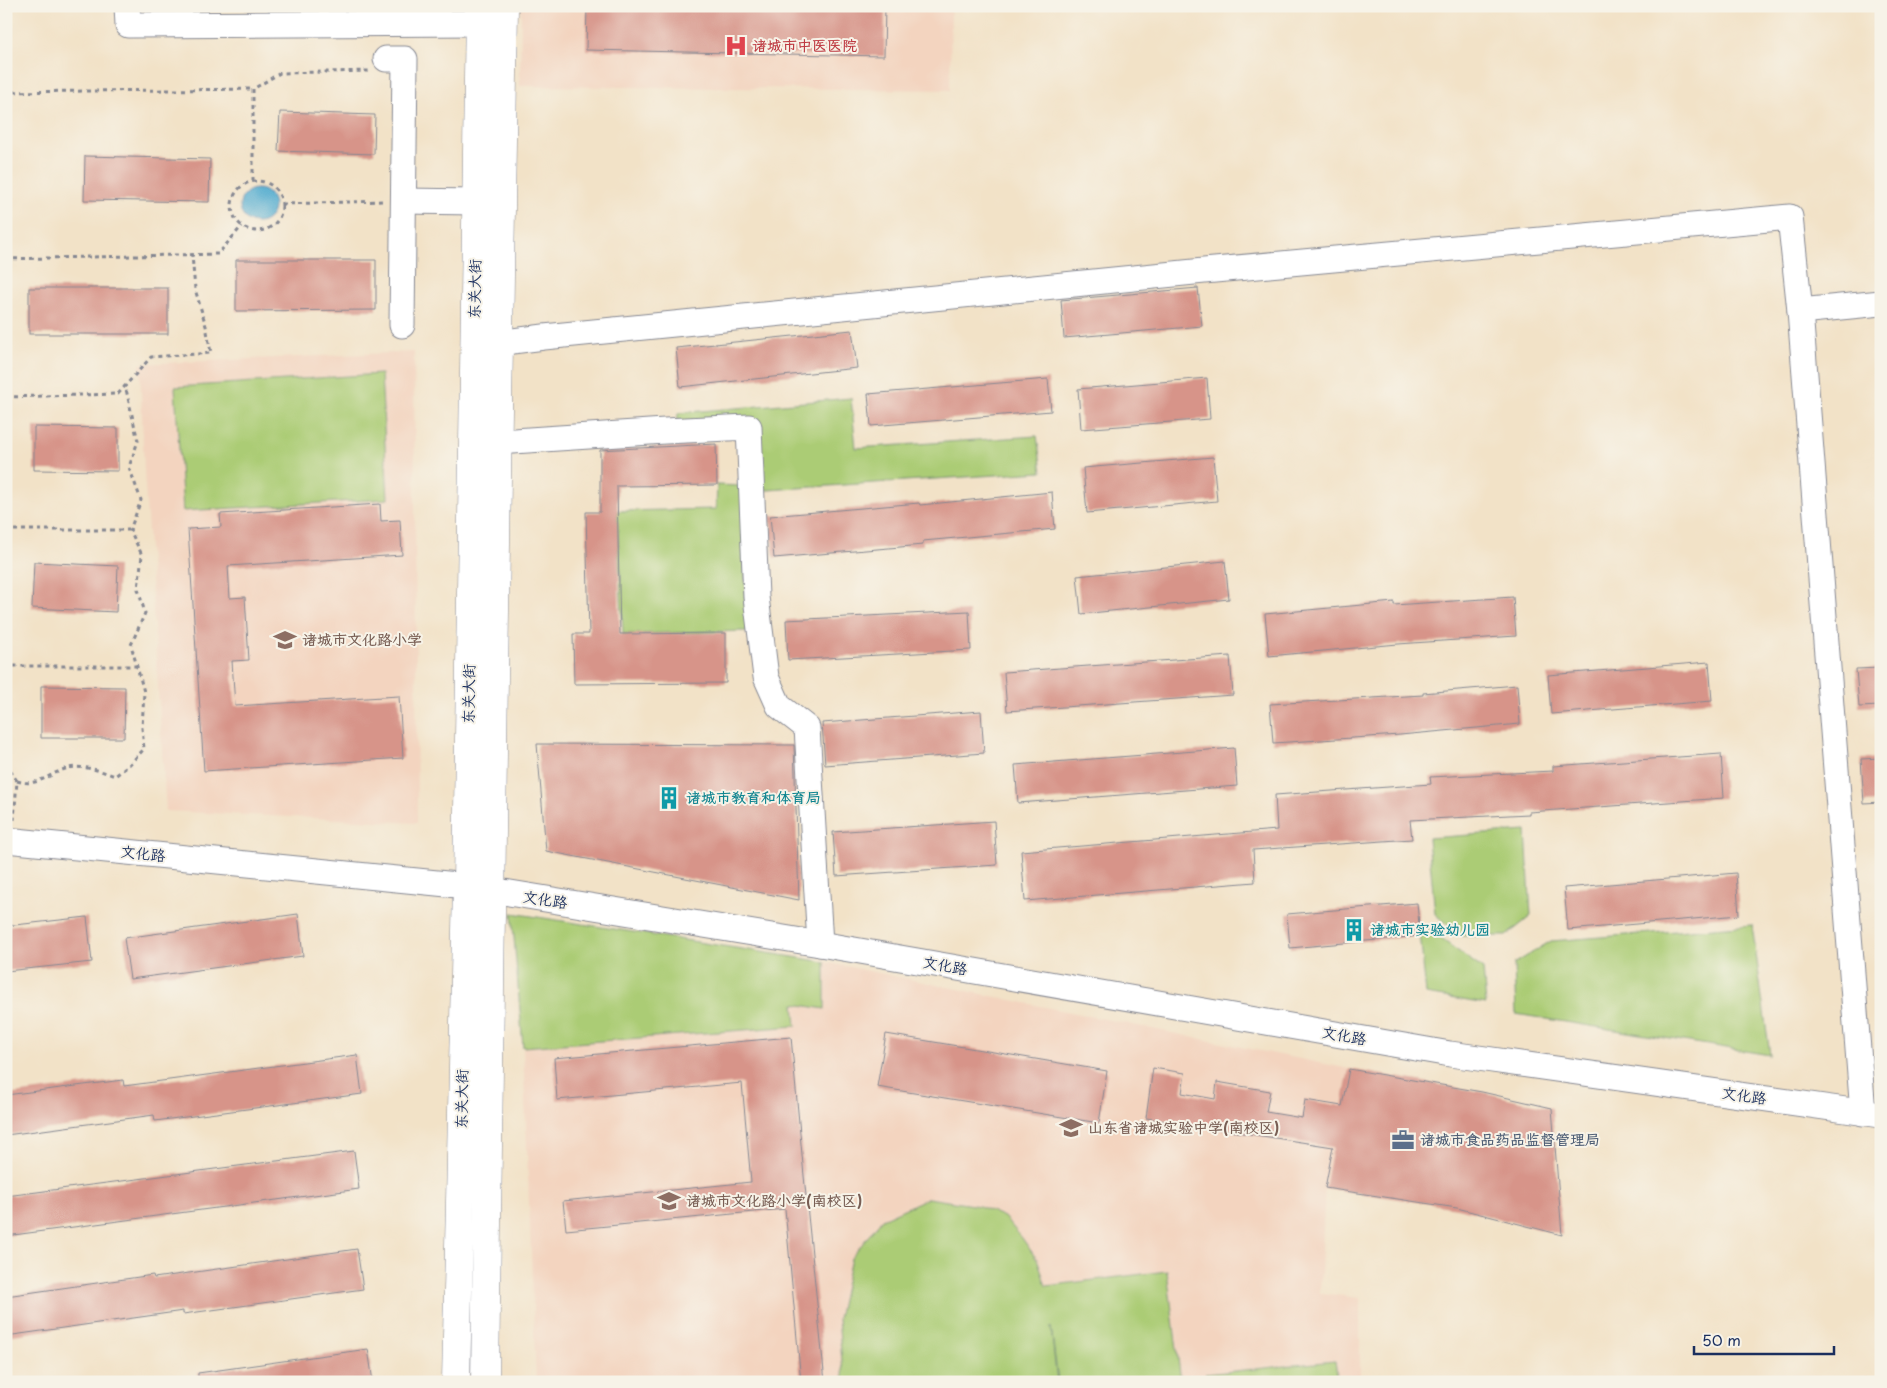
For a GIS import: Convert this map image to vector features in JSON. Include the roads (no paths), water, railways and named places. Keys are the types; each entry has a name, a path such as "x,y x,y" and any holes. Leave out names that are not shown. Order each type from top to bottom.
{"main road":[{"name":"东关大街","path":"485,1382 504,6"},
{"name":"东关大街","path":"456,1382 467,886 479,15"}],"street":[{"path":"127,6 128,25 479,15"},
{"path":"396,65 404,201 402,325"},
{"path":"404,201 476,202"},
{"path":"498,343 544,336 1184,273 1790,217 1872,1114"},
{"path":"1800,311 1881,303"},
{"path":"498,442 665,430 749,427 756,598 766,677 779,706 807,728 820,944"},
{"name":"文化路","path":"9,840 467,886 493,892 820,944 1450,1054 1872,1114"}],"water":[{"path":"257,189 264,190 269,194 273,199 273,213 269,218 264,222 257,223 250,222 245,218 241,213 240,206 241,199 245,194 250,190"}],"place":[{"name":"诸城市中医医院","path":"736,46"},
{"name":"诸城市文化路小学","path":"285,640"},
{"name":"诸城市教育和体育局","path":"669,798"},
{"name":"诸城市实验幼儿园","path":"1354,930"},
{"name":"山东省诸城实验中学(南校区)","path":"1071,1128"},
{"name":"诸城市食品药品监督管理局","path":"1403,1140"},
{"name":"诸城市文化路小学(南校区)","path":"669,1201"}]}
